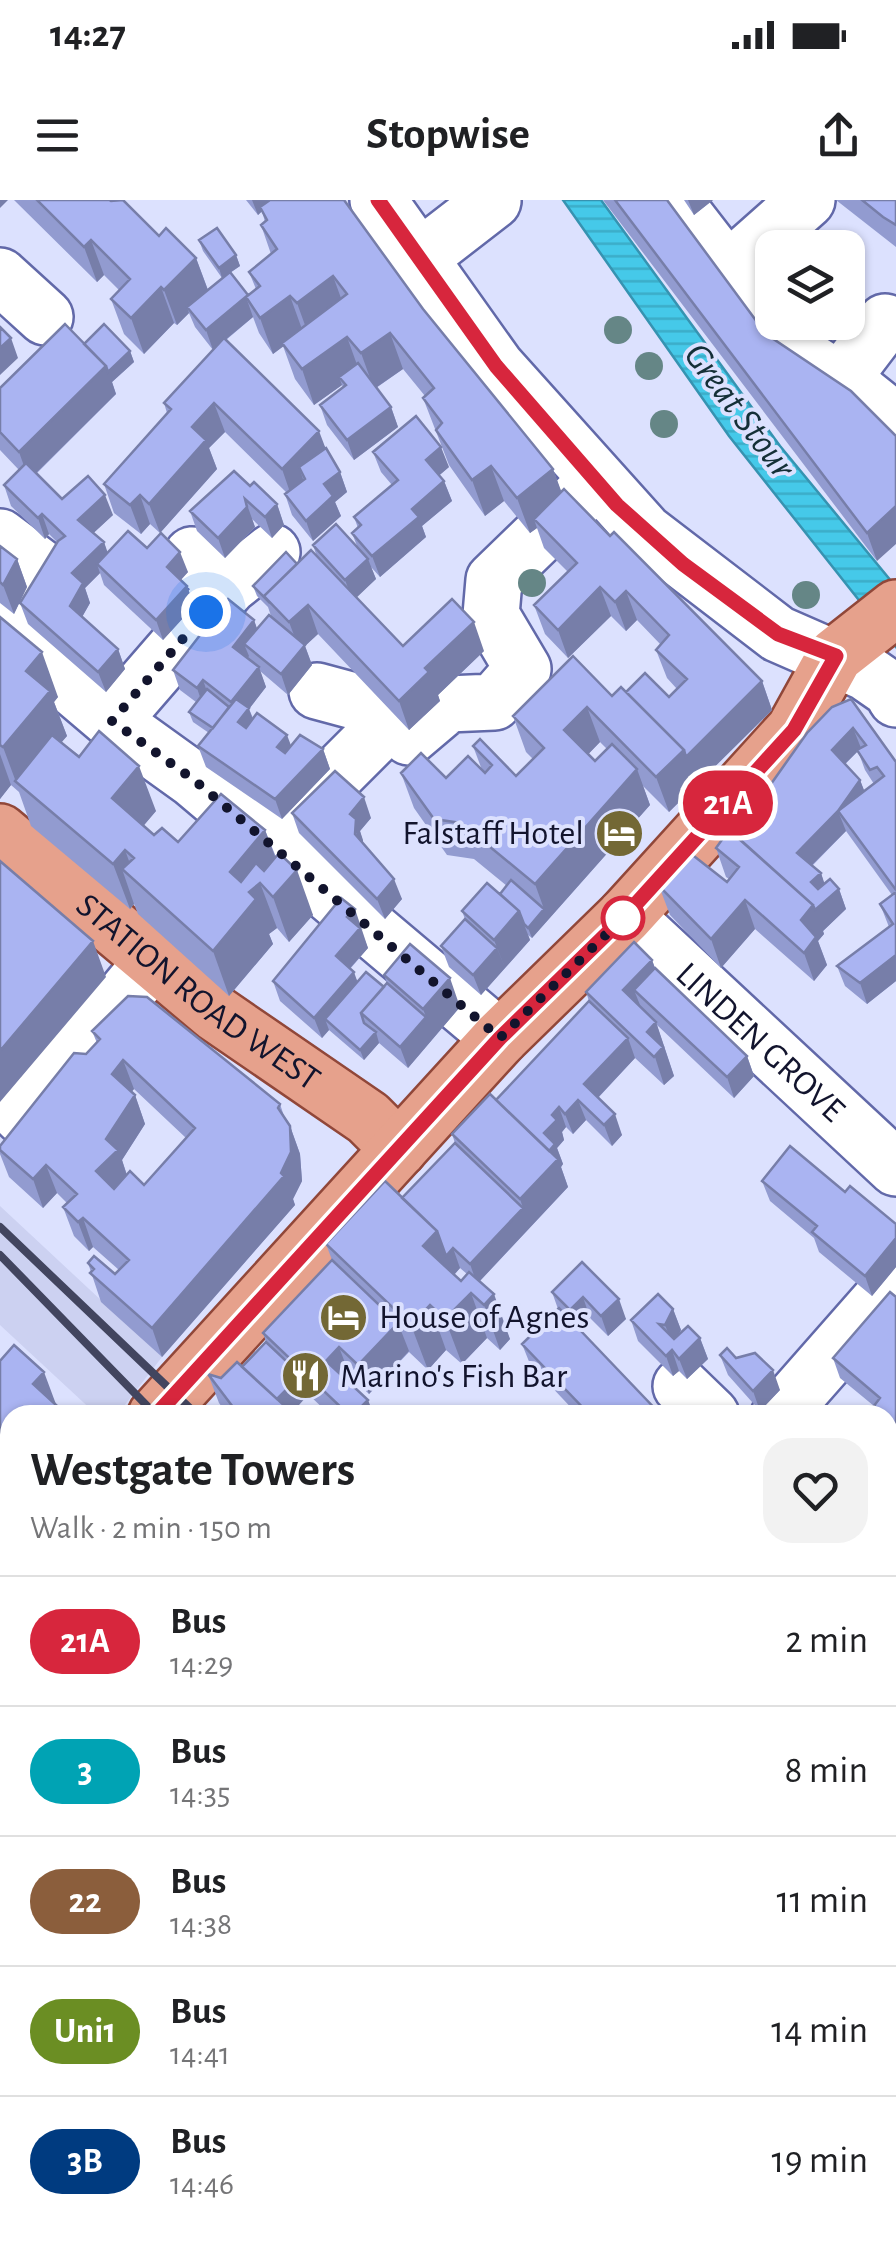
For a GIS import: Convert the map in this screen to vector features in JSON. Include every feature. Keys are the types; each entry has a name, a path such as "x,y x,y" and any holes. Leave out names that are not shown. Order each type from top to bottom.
{"main road":[{"path":"165,1405 500,1038 625,916 794,730 881,648"},
{"name":"STATION ROAD WEST","path":"0,832 214,1013 368,1118 398,1149"}],"street":[{"path":"378,200 496,366 596,482 645,532 778,634 881,648"},
{"path":"673,200 786,346 896,422"},
{"path":"727,271 807,200"},
{"path":"418,259 493,201"},
{"path":"0,276 45,317"},
{"path":"840,381 885,322"},
{"path":"317,691 380,708 409,737 448,704 494,702 523,669 492,615 494,580 596,482"},
{"path":"0,537 52,576 4,629 112,721 194,780 500,1038"},
{"path":"112,721 210,570 272,552"},
{"path":"269,843 377,734"},
{"name":"LINDEN GROVE","path":"625,916 896,1168"},
{"path":"3,1098 24,1117 152,962"},
{"path":"788,1405 896,1282"},
{"path":"256,1306 299,1345"}],"shaded area":[{"path":"0,1206 162,1357 125,1405 86,1405 0,1325"}],"water":[{"name":"Great Stour","path":"563,200 601,200 780,446 896,587 896,647 729,436"}],"building":[{"path":"37,200 123,200 159,236 166,228 196,258 131,318 111,299 130,279 91,240 84,247"},
{"path":"270,200 344,200 423,309 553,469 517,498 491,466 472,480 436,430 442,423 423,398 434,388 390,333 361,353 347,337 302,369 282,343 347,294 333,276 297,303 290,296 260,318 246,297 260,286 249,272 277,249 261,225 267,220 260,207"},
{"path":"615,200 667,200 755,319 755,340 775,340 851,391 896,436 896,506 867,533"},
{"path":"862,200 896,200 896,225 883,217"},
{"path":"217,228 236,255 219,268 199,240"},
{"path":"230,272 248,295 206,330 187,307"},
{"path":"65,324 106,366 19,452 0,432 0,388"},
{"path":"104,324 130,351 108,372 84,344"},
{"path":"0,327 11,338 0,348"},
{"path":"224,338 319,431 282,469 214,403 192,427 206,440 149,504 140,495 130,505 104,484 171,409 164,403"},
{"path":"358,363 391,407 347,440 320,405 346,385 339,377"},
{"path":"416,416 441,447 426,460 444,481 412,509 419,517 372,556 352,533 361,525 354,517 398,480 373,452"},
{"path":"326,448 340,472 324,484 333,496 306,521 285,494 305,479 299,467"},
{"path":"26,463 62,499 88,476 105,495 78,520 104,542 72,573 83,583 70,606 118,649 98,672 20,603 58,541 65,536 42,514 38,518 4,485"},
{"path":"234,471 250,486 254,482 277,504 265,517 245,499 247,507 218,538 190,511"},
{"path":"564,489 610,536 614,532 762,681 686,757 684,750 626,692 645,673 669,697 687,679 656,650 669,635 626,591 615,602 600,587 558,630 534,605 577,563 534,519"},
{"path":"336,524 368,559 345,580 313,545"},
{"path":"128,531 147,548 161,533 180,552 167,567 187,586 156,620 97,564"},
{"path":"0,546 17,559 3,585 0,582"},
{"path":"311,550 403,646 452,599 474,622 425,668 429,672 399,701 308,605 289,622 264,596"},
{"path":"286,552 297,564 264,596 270,603 253,586"},
{"path":"228,599 254,620 233,647 259,667 231,702 203,680 197,688 173,670"},
{"path":"269,615 305,645 281,674 244,644"},
{"path":"0,617 42,652 26,671 50,691 3,747 0,745"},
{"path":"573,656 612,696 621,687 684,750 656,777 587,707 564,730 595,761 612,744 637,769 535,884 461,823 434,819 401,773 421,753 446,778 468,756 485,773 492,765 473,746 480,739 516,776 544,748 513,716"},
{"path":"207,689 229,707 213,728 189,712"},
{"path":"236,699 249,708 238,722 246,728 257,713 287,735 277,747 285,753 300,735 323,749 275,799 198,746"},
{"path":"851,699 896,762 896,890 838,811 797,853 821,873 811,882 818,889 830,879 839,889 815,910 735,835 807,733 832,707","holes":["853,728 866,745 857,750 870,770 877,767 884,776 838,811 860,780 832,750"]},
{"path":"99,731 139,766 112,798 154,835 162,828 178,842 221,794 265,830 230,872 241,882 256,863 264,871 279,853 297,870 273,897 260,883 249,892 256,899 213,951 122,869 134,858 125,850 113,864 15,781 52,735 79,757"},
{"path":"335,771 364,797 350,814 356,819 355,834 394,879 377,899 292,813"},
{"path":"729,830 813,905 801,920 816,937 804,953 745,900 711,939 659,886 690,853 727,882 739,867 716,848"},
{"path":"0,861 93,941 0,1051"},
{"path":"511,880 544,909 528,928 519,911 500,894"},
{"path":"487,883 519,911 494,940 462,911"},
{"path":"896,892 896,955 860,983 837,966 893,924 880,904"},
{"path":"341,898 355,909 347,917 360,928 336,956 354,972 314,1018 273,981"},
{"path":"465,919 497,948 473,975 441,946"},
{"path":"634,942 652,960 623,990 656,1022 647,1032 663,1047 654,1057 586,992"},
{"path":"410,944 450,978 423,1009 384,975"},
{"path":"655,968 747,1056 727,1077 634,990"},
{"path":"366,972 384,987 361,1013 364,1023 376,1032 360,1050 325,1019"},
{"path":"387,983 426,1017 400,1047 361,1013"},
{"path":"128,996 147,997 280,1104 278,1108 290,1126 291,1152 281,1173 284,1176 152,1328 90,1273 94,1269 88,1263 94,1256 115,1274 129,1260 83,1218 78,1222 63,1207 77,1194 46,1165 33,1179 0,1150 74,1053 86,1054 100,1039 92,1031","holes":["123,1060 195,1128 144,1185 130,1171 114,1189 96,1171 118,1150 106,1139 135,1095 112,1074"]},
{"path":"589,1001 628,1038 584,1084 615,1114 604,1125 578,1100 565,1114 559,1107 552,1115 557,1120 544,1133 555,1144 549,1151 496,1100"},
{"path":"490,1094 558,1159 520,1199 452,1134"},
{"path":"455,1143 523,1208 470,1264 453,1248 446,1256 437,1231 402,1198"},
{"path":"790,1146 845,1192 850,1186 896,1224 896,1238 865,1276 812,1232 817,1226 762,1181"},
{"path":"385,1181 437,1231 423,1246 461,1281 469,1272 494,1294 484,1305 471,1293 445,1319 430,1305 411,1325 326,1244"},
{"path":"332,1260 398,1323 358,1365 339,1347 326,1361 368,1400 363,1405 339,1405 263,1333"},
{"path":"582,1262 619,1299 601,1316 583,1297 570,1310 552,1292"},
{"path":"890,1292 896,1297 896,1405 875,1405 880,1398 833,1358"},
{"path":"658,1294 673,1309 665,1325 659,1324 674,1339 688,1326 700,1338 679,1359 672,1350 666,1356 631,1320"},
{"path":"559,1308 651,1405 580,1405 522,1344"},
{"path":"266,1342 301,1375 277,1399 242,1367"},
{"path":"14,1345 44,1372 33,1384 56,1405 0,1405 0,1361"},
{"path":"727,1348 736,1358 755,1353 773,1370 753,1391 720,1355"},
{"path":"237,1362 284,1405 231,1405 208,1374 221,1378"}],"railway":[{"path":"0,1227 187,1405"},
{"path":"0,1255 146,1405"}],"bus line":[{"name":"21A","path":"165,1405 500,1038 625,916 794,730 836,656 778,634 683,564 617,505 496,366 378,200"}],"place":[{"name":"Falstaff Hotel","path":"619,833"},
{"name":"House of Agnes","path":"344,1317"},
{"name":"Marino's Fish Bar","path":"305,1376"}],"route":[{"path":"206,612 112,721 194,780 500,1038 623,918"}]}
